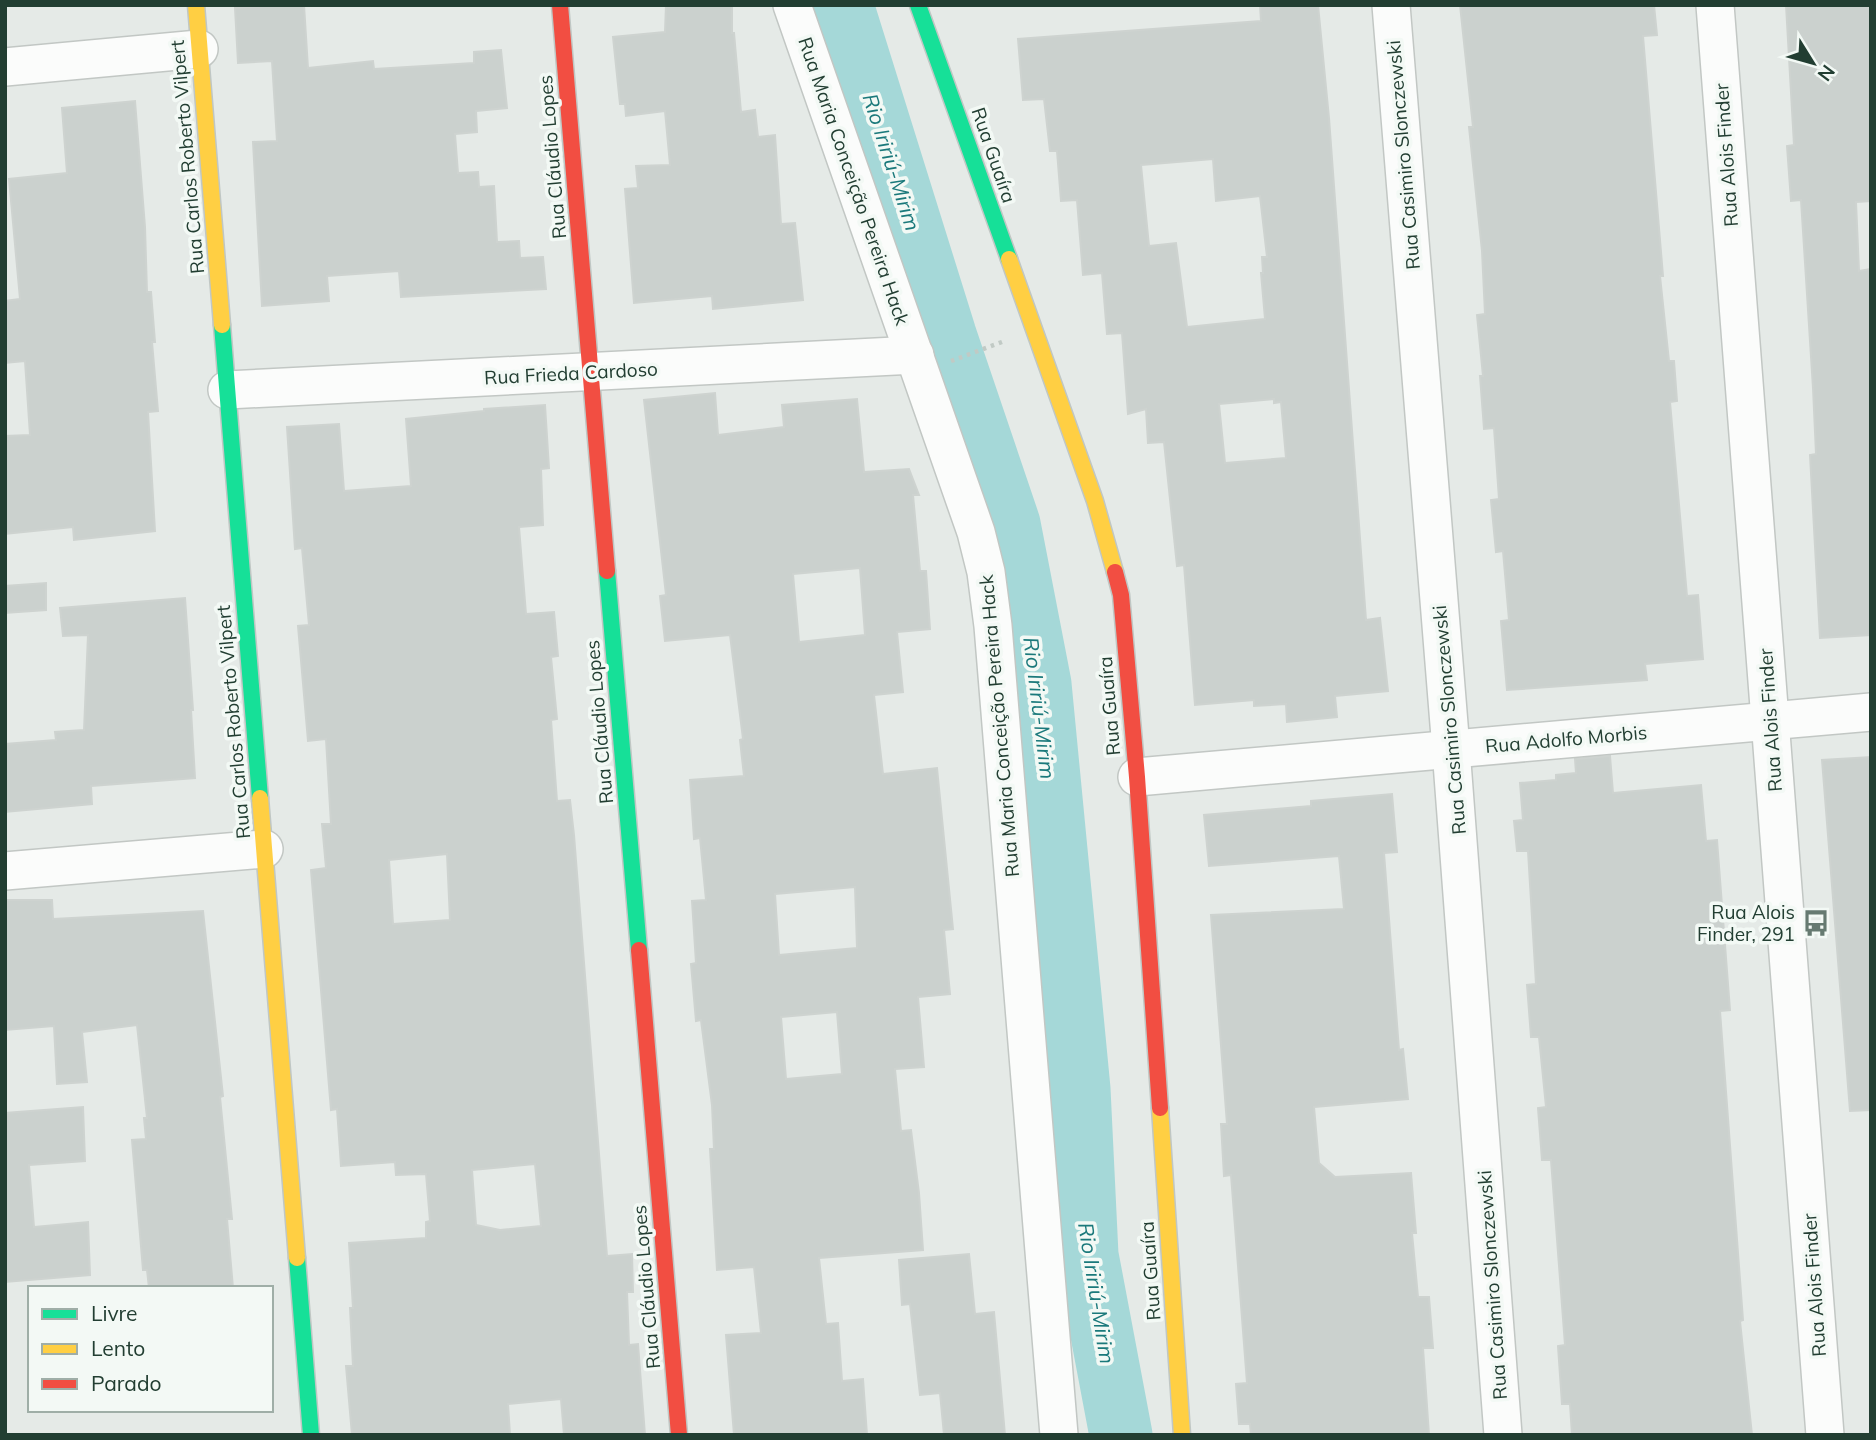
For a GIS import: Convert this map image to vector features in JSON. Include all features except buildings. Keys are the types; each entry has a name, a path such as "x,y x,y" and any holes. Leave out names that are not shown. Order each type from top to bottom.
{"street":[{"name":"Rua Carlos Roberto Vilpert","path":"196,5 311,1435"},
{"name":"Rua Cláudio Lopes","path":"560,5 679,1435"},
{"name":"Rua Maria Conceição Pereira Hack","path":"792,5 932,358 986,572 993,626 1059,1435"},
{"name":"Rua Guaíra","path":"918,5 1106,538 1121,595 1137,777 1182,1435"},
{"name":"Rua Casimiro Slonczewski","path":"1391,5 1503,1435"},
{"name":"Rua Alois Finder","path":"1715,5 1825,1435"},
{"path":"5,66 200,49"},
{"name":"Rua Frieda Cardoso","path":"227,390 932,358"},
{"name":"Rua Adolfo Morbis","path":"1137,777 1871,712"},
{"path":"5,871 264,849"}],"path":[{"path":"932,358 1008,340"}],"waterway":[{"name":"Rio Iririú-Mirim","path":"842,5 945,335 1009,524 1040,684 1079,1089 1087,1255 1121,1435"}],"traffic: fast":[{"path":"918,5 1009,259"},
{"path":"222,325 260,798"},
{"path":"607,571 639,950"},
{"path":"297,1258 311,1435"}],"traffic: slow":[{"path":"196,5 222,325"},
{"path":"1009,259 1095,501 1115,572"},
{"path":"260,798 297,1258"},
{"path":"1160,1108 1182,1435"}],"traffic: jam":[{"path":"560,5 607,571"},
{"path":"1115,572 1121,595 1137,777 1160,1108"},
{"path":"639,950 679,1435"}],"place":[{"name":"Rua Alois Finder, 291","path":"1816,923"}]}
